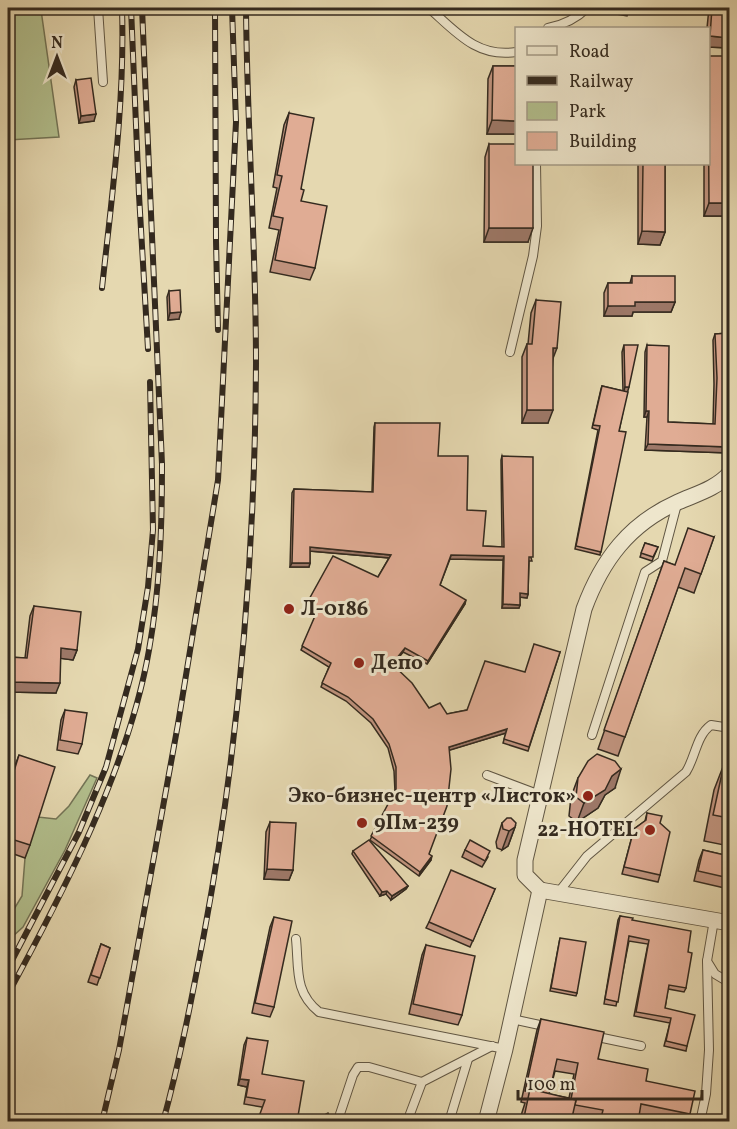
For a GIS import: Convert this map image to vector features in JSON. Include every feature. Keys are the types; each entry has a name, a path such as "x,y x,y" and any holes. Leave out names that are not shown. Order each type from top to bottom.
{"street":[{"path":"722,921 540,890 525,874 525,860 584,609 593,585 618,546 650,516 705,491 724,480 729,473"},
{"path":"486,1122 499,1048 512,1019 540,890"}],"lane":[{"path":"98,8 103,82"},
{"path":"429,8 476,48 504,54 515,52"},
{"path":"551,27 568,22 586,8"},
{"path":"510,352 537,226 536,165"},
{"path":"592,735 645,572 662,561 677,502"},
{"path":"729,532 727,549 729,552"},
{"path":"558,893 586,856 686,772 702,732 711,725 729,728"},
{"path":"487,775 540,795"},
{"path":"700,1122 706,1094 709,1050 707,962 722,921"},
{"path":"296,939 301,991 308,1003 319,1012 499,1048"},
{"path":"707,962 715,974 729,983"},
{"path":"512,1019 559,1029"},
{"path":"582,1034 641,1046"},
{"path":"407,1122 423,1082 468,1059 499,1048"},
{"path":"449,1122 468,1059"},
{"path":"340,1122 339,1117 358,1067 363,1065 423,1082"}],"green space":[{"path":"8,8 41,10 59,137 8,140"},
{"path":"90,775 97,778 65,850 23,927 11,938 8,949 8,919 22,896 25,858 38,817 56,819 69,806"}],"building":[{"path":"712,8 729,8 729,38 710,36"},
{"path":"710,56 729,56 729,203 709,203"},
{"path":"493,66 515,66 515,121 492,120"},
{"path":"91,78 96,114 81,116 76,80"},
{"path":"289,113 314,118 301,189 304,190 301,201 327,206 315,268 275,260 283,218 273,216 282,176 277,175"},
{"path":"489,144 515,144 515,165 533,165 533,228 489,228"},
{"path":"643,165 665,165 665,232 642,231"},
{"path":"632,276 675,276 675,302 635,302 635,306 608,306 608,283 632,283"},
{"path":"180,290 181,312 170,313 169,291"},
{"path":"536,300 561,302 557,348 553,348 553,410 527,410 527,344 532,344"},
{"path":"729,333 729,447 648,444 647,345 669,346 668,422 715,424 717,378 715,334"},
{"path":"624,345 638,345 629,387 625,387"},
{"path":"602,386 628,392 619,431 626,432 601,552 576,546 600,426 593,425"},
{"name":"Депо","path":"375,423 440,423 438,456 468,456 467,510 486,511 483,546 504,547 502,456 533,457 533,557 529,557 528,594 520,593 520,605 503,604 504,556 451,555 440,585 466,600 428,661 405,648 392,664 412,683 429,708 440,703 447,714 467,710 485,661 525,672 534,644 560,652 529,747 504,739 507,729 449,747 451,769 447,806 429,854 432,856 420,872 371,836 396,789 396,767 389,744 373,719 348,697 322,683 331,663 302,646 318,609 307,603 333,556 378,577 391,555 310,547 310,563 292,563 294,489 373,492"},
{"path":"688,528 714,537 701,574 685,568 625,737 604,730 664,561 675,565"},
{"path":"645,543 658,547 653,557 641,553"},
{"path":"34,606 81,612 77,650 61,648 60,683 8,682 8,657 27,658"},
{"path":"65,710 87,713 82,744 60,740"},
{"path":"597,754 615,761 621,769 612,776 605,790 584,803 576,797 578,778 588,761"},
{"path":"19,755 55,767 30,845 8,838 8,769 14,771"},
{"path":"724,764 729,765 729,818 713,815"},
{"path":"647,813 662,816 660,823 670,832 660,875 624,867 634,829 646,820"},
{"path":"507,818 511,818 516,823 515,827 509,831 503,829 502,823"},
{"path":"270,822 296,823 293,870 267,869"},
{"path":"369,840 408,886 392,896 387,891 382,892 353,851"},
{"path":"470,840 490,851 485,861 465,850"},
{"path":"703,850 729,856 729,878 698,871"},
{"path":"451,870 495,889 473,941 429,922"},
{"path":"620,916 691,931 688,952 692,953 686,988 669,985 665,1008 695,1015 687,1046 666,1041 671,1018 636,1012 649,940 629,936 618,1002 605,999"},
{"path":"274,917 292,921 274,1007 255,1003"},
{"path":"560,938 586,942 577,993 551,988"},
{"path":"101,944 110,948 100,978 91,975"},
{"path":"426,945 475,956 462,1015 413,1004"},
{"path":"541,1019 604,1032 598,1059 648,1069 646,1081 695,1091 690,1114 641,1104 638,1122 600,1122 603,1110 575,1105 576,1100 571,1099 578,1063 557,1059 549,1094 530,1089 530,1092 525,1091"},
{"path":"247,1038 268,1041 262,1074 304,1081 297,1122 257,1122 265,1100 246,1097 249,1080 240,1079"},
{"path":"530,1089 576,1100 571,1122 523,1122"},
{"path":"328,1113 332,1122 301,1122 316,1116 317,1119"}],"railway":[{"path":"102,288 120,113 122,8"},
{"path":"131,8 148,349"},
{"path":"8,994 72,870 110,783 139,694 153,627 160,557 162,464 142,8"},
{"path":"215,8 218,330"},
{"path":"102,1122 119,1050 178,724 218,480 236,122 232,8"},
{"path":"163,1122 204,934 227,792 243,650 252,506 256,363 246,8"},
{"path":"8,968 79,832 106,767 138,649 148,587 153,530 150,382"}],"place":[{"name":"Л-0186","path":"289,609"},
{"name":"Депо","path":"359,663"},
{"name":"Эко-бизнес-центр «Листок»","path":"588,796"},
{"name":"9Пм-239","path":"362,823"},
{"name":"22-HOTEL","path":"650,830"}]}
